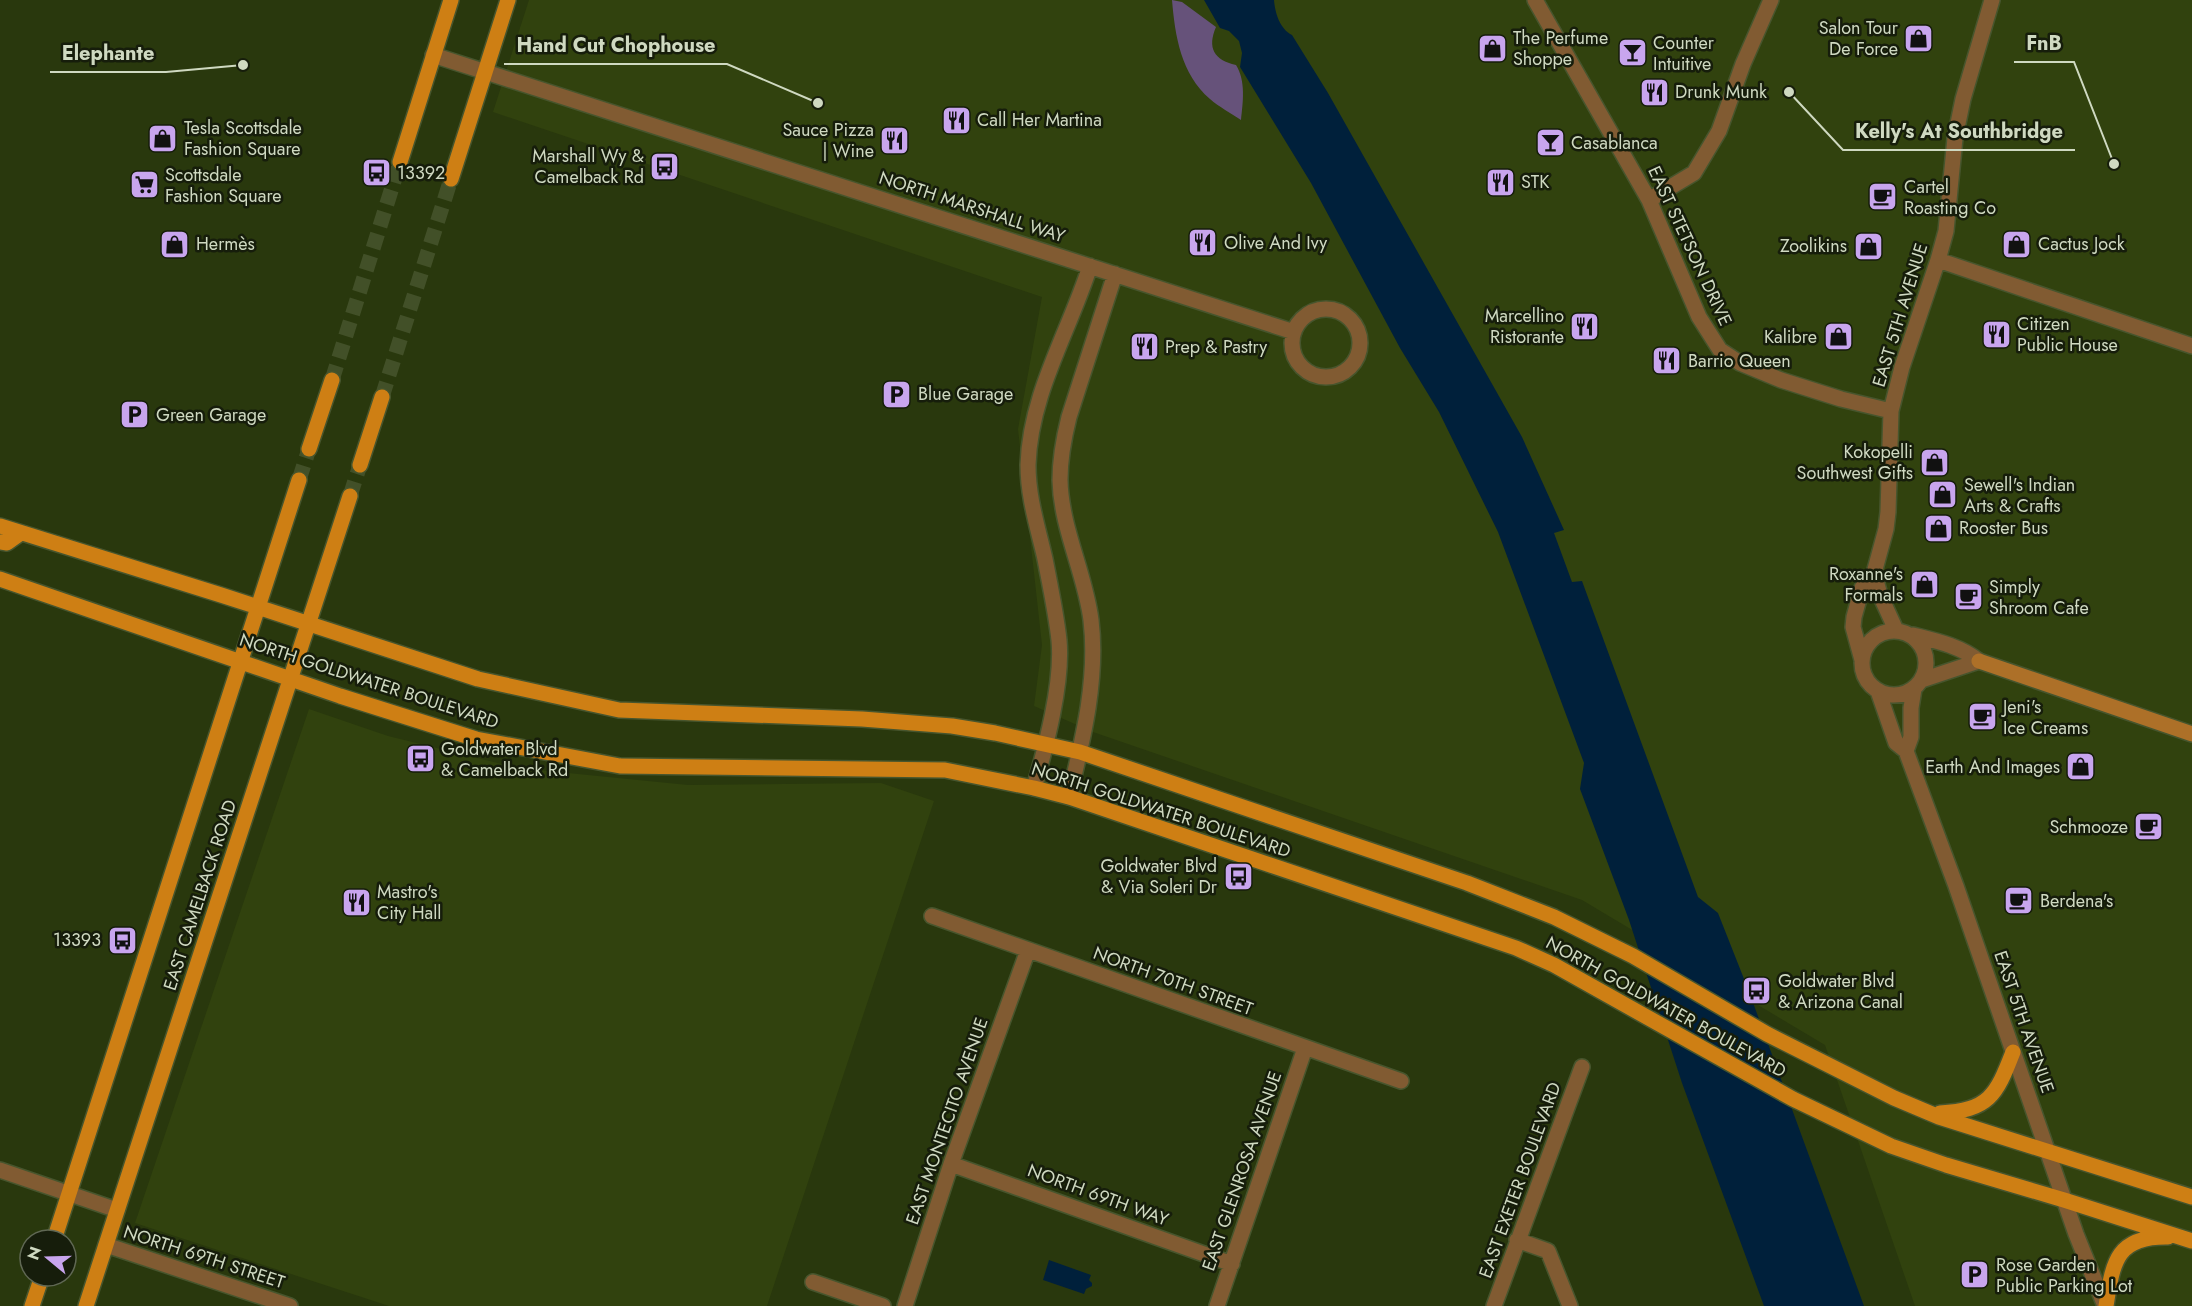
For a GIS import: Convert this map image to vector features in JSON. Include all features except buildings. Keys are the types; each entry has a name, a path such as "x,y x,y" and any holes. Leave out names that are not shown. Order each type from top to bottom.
{"main road":[{"path":"400,162 451,0"},
{"path":"451,179 508,0"},
{"path":"309,449 332,380"},
{"path":"360,465 382,397"},
{"name":"EAST CAMELBACK ROAD","path":"58,1228 299,480"},
{"name":"EAST CAMELBACK ROAD","path":"86,1306 350,496"},
{"name":"NORTH GOLDWATER BOULEVARD","path":"0,526 478,679 619,710 871,720 952,726 1080,752 1467,883 1554,917 1633,956 1767,1034 1894,1098 1932,1114 2192,1197"},
{"path":"0,542 7,543 21,533"},
{"name":"NORTH GOLDWATER BOULEVARD","path":"0,579 476,739 620,766 945,770 1069,797 1516,948 1554,965 1793,1100 1891,1146 2187,1239"},
{"path":"1932,1114 1965,1111 1989,1098 2005,1074 2013,1052"},
{"path":"2105,1306 2111,1272 2118,1257 2133,1241 2144,1238 2187,1239"},
{"path":"32,1306 38,1288"}],"street":[{"name":"EAST STETSON DRIVE","path":"1535,0 1648,200 1699,317 1720,350 1740,363 1764,374 1841,399 1890,411"},
{"path":"1648,200 1694,173 1719,131 1743,64 1770,0"},
{"name":"EAST 5TH AVENUE","path":"1862,660 1853,627 1854,617 1862,588 1874,573 1888,512 1890,411 1946,231 1955,138 1963,99 1992,0"},
{"name":"NORTH MARSHALL WAY","path":"434,55 1294,332"},
{"path":"1938,260 2192,346"},
{"path":"1034,788 1046,744 1058,672 1059,642 1045,560 1033,514 1029,473 1030,441 1036,406 1081,296 1090,266"},
{"path":"1069,797 1080,752 1094,659 1089,608 1064,511 1060,480 1069,417 1115,274"},
{"path":"1335,310 1345,314 1353,321 1360,341 1360,351 1350,368 1341,374 1330,378 1319,377 1309,373 1294,355 1292,344 1294,332 1298,324 1314,311 1335,310"},
{"path":"1874,573 1880,595 1896,630"},
{"path":"1979,661 1918,684 1896,695 1878,691 1865,678 1862,660 1866,647 1874,637 1896,630 1945,644 1969,653 1979,661 2192,734"},
{"path":"1913,635 1921,643 1926,655 1927,668 1918,684"},
{"name":"EAST 5TH AVENUE","path":"1906,751 1911,737 1911,708 1918,684"},
{"name":"EAST 5TH AVENUE","path":"1878,691 1896,743 1906,751 2064,1200 2105,1306"},
{"name":"NORTH 70TH STREET","path":"932,916 1401,1081"},
{"name":"EAST MONTECITO AVENUE","path":"905,1306 951,1164 1028,950"},
{"name":"EAST GLENROSA AVENUE","path":"1217,1306 1305,1048"},
{"name":"EAST EXETER BOULEVARD","path":"1494,1306 1582,1067"},
{"name":"NORTH 69TH WAY","path":"951,1164 1232,1264"},
{"name":"NORTH 69TH STREET","path":"0,1170 117,1210"},
{"path":"1517,1240 1548,1251 1570,1306"},
{"name":"NORTH 69TH STREET","path":"106,1245 290,1305"},
{"path":"813,1282 883,1306"}],"shaded area":[{"path":"529,0 2192,0 2192,1306 1915,1306 1825,1045 1582,900 1093,732 1034,706 1042,645 1018,429 1042,297 493,112"},
{"path":"1172,0 1182,2 1216,27 1212,41 1214,52 1222,60 1236,65 1241,78 1243,92 1241,120 1210,99 1192,78 1181,54"},
{"path":"309,709 388,736 518,768 688,785 881,783 934,801 767,1306 389,1306 135,1223"}],"water":[{"path":"1204,0 1274,0 1281,25 1292,35 1328,93 1522,437 1564,530 1554,533 1572,582 1582,581 1698,897 1718,913 1748,989 1864,1306 1764,1306 1682,1083 1629,920 1580,789 1584,763 1498,532 1439,412 1400,348 1311,183 1240,67 1242,53 1239,41 1229,31 1220,28"},
{"path":"1049,1260 1091,1275 1089,1280 1092,1286 1086,1289 1084,1294 1043,1280"}],"tunnel":[{"path":"332,380 400,162"},
{"path":"382,397 451,179"},
{"path":"299,480 309,449"},
{"path":"350,496 360,465"}],"place":[{"name":"Salon Tour De Force","path":"1919,38"},
{"name":"The Perfume Shoppe","path":"1492,48"},
{"name":"Counter Intuitive","path":"1632,53"},
{"name":"Elephante","path":"243,65"},
{"name":"Drunk Munk","path":"1654,92"},
{"name":"Kelly's At Southbridge","path":"1789,92"},
{"name":"Hand Cut Chophouse","path":"818,103"},
{"name":"Call Her Martina","path":"956,120"},
{"name":"Tesla Scottsdale Fashion Square","path":"163,138"},
{"name":"Sauce Pizza | Wine","path":"895,140"},
{"name":"Casablanca","path":"1550,143"},
{"name":"FnB","path":"2114,164"},
{"name":"Marshall Wy & Camelback Rd","path":"665,166"},
{"name":"13392","path":"376,173"},
{"name":"STK","path":"1500,182"},
{"name":"Scottsdale Fashion Square","path":"144,185"},
{"name":"Cartel Roasting Co","path":"1883,197"},
{"name":"Olive And Ivy","path":"1203,243"},
{"name":"Hermès","path":"175,244"},
{"name":"Cactus Jock","path":"2017,244"},
{"name":"Zoolikins","path":"1868,246"},
{"name":"Marcellino Ristorante","path":"1585,326"},
{"name":"Citizen Public House","path":"1996,334"},
{"name":"Kalibre","path":"1838,337"},
{"name":"Prep & Pastry","path":"1144,347"},
{"name":"Barrio Queen","path":"1667,361"},
{"name":"Blue Garage","path":"897,394"},
{"name":"Green Garage","path":"135,415"},
{"name":"Kokopelli Southwest Gifts","path":"1934,462"},
{"name":"Sewell's Indian Arts & Crafts","path":"1943,495"},
{"name":"Rooster Bus","path":"1938,528"},
{"name":"Roxanne's Formals","path":"1924,584"},
{"name":"Simply Shroom Cafe","path":"1968,597"},
{"name":"Jeni's Ice Creams","path":"1982,717"},
{"name":"Goldwater Blvd & Camelback Rd","path":"420,759"},
{"name":"Earth And Images","path":"2081,767"},
{"name":"Schmooze","path":"2149,827"},
{"name":"Goldwater Blvd & Via Soleri Dr","path":"1238,876"},
{"name":"Berdena's","path":"2019,901"},
{"name":"Mastro's City Hall","path":"356,902"},
{"name":"13393","path":"122,940"},
{"name":"Goldwater Blvd & Arizona Canal","path":"1757,991"},
{"name":"Rose Garden Public Parking Lot","path":"1975,1275"}]}
